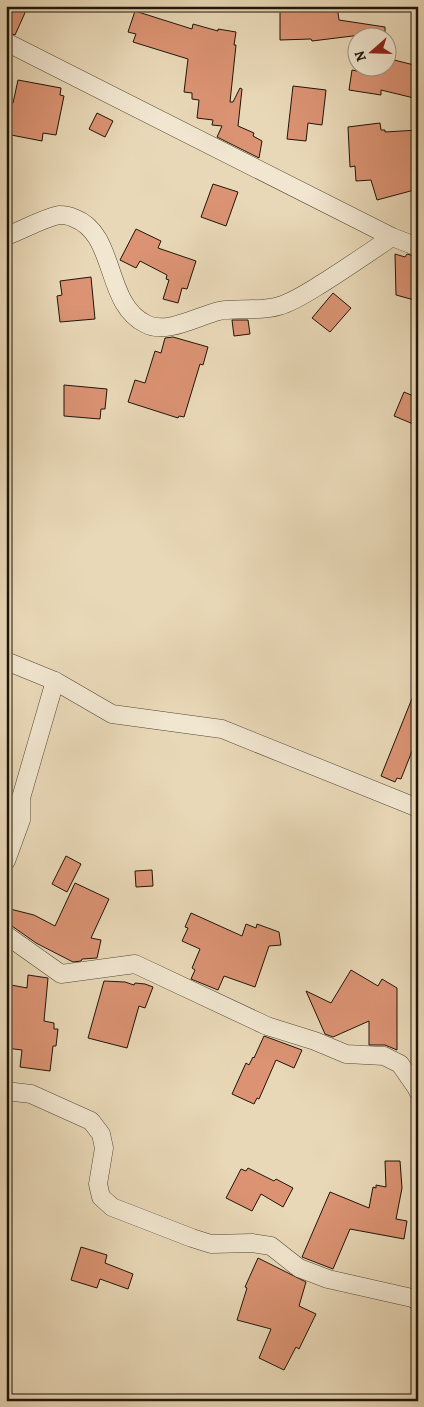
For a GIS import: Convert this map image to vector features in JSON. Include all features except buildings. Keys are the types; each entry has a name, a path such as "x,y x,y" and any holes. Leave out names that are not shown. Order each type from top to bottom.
{"street":[{"path":"6,42 392,237 418,247"},
{"path":"6,236 61,215 81,221 97,236 128,310 144,324 161,328 220,311 278,307 318,286 392,237"},
{"path":"6,661 55,681 112,714 222,729 418,808"},
{"path":"6,861 21,820 21,798 55,681"},
{"path":"6,935 61,974 135,964 267,1026 315,1041 346,1054 384,1056 400,1064 418,1091"},
{"path":"6,1091 31,1094 91,1121 101,1134 104,1148 98,1184 99,1190 101,1196 112,1207 211,1244 252,1243 271,1246 299,1268 328,1279 418,1301"}]}
